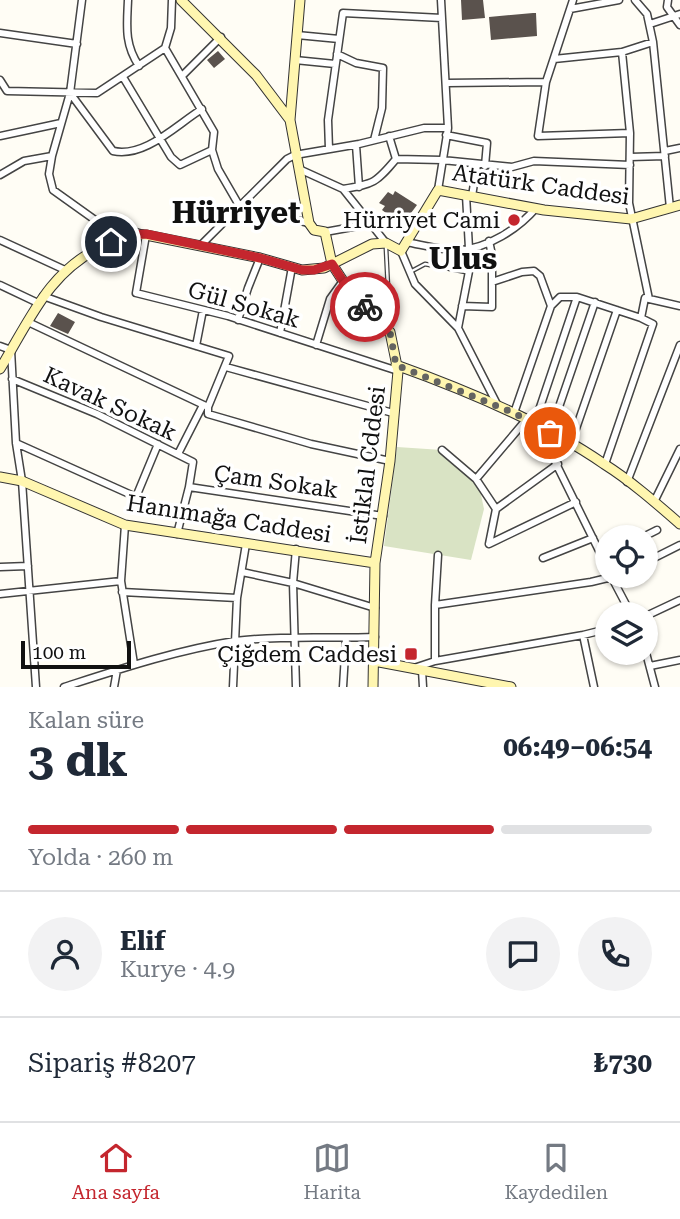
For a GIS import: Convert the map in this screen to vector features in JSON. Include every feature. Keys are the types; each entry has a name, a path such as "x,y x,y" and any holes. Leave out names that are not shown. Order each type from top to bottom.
{"main road":[{"path":"181,0 256,75 290,120"},
{"path":"298,0 290,120 309,223 314,230 325,232 332,264 343,281 390,332"},
{"name":"Atatürk Caddesi","path":"403,247 438,190 536,208 631,219 680,205"},
{"path":"0,369 41,300 65,270 77,260 127,235 146,234 314,270 372,244 386,243 403,247"},
{"name":"İstiklal Cddesi","path":"373,687 375,563 390,461 397,368 390,332"},
{"path":"397,368 430,377 514,413 571,443 605,464 679,522"},
{"name":"Hanımağa Caddesi","path":"0,477 22,481 125,525 375,563"},
{"path":"374,661 511,687"}],"street":[{"path":"82,0 70,93 49,174 53,190 95,219 146,234"},
{"path":"128,0 127,42 139,66"},
{"path":"0,80 7,91 97,93 165,48 172,28 172,0"},
{"path":"438,190 447,132 447,83 441,0"},
{"path":"573,0 546,82 538,136 630,133"},
{"path":"570,9 619,0"},
{"path":"635,0 647,14 650,24 670,208"},
{"path":"668,0 667,7 677,15 680,25"},
{"path":"329,149 328,120 343,13 442,18"},
{"path":"650,24 677,15"},
{"path":"0,33 77,44"},
{"path":"297,34 339,39"},
{"path":"182,76 220,37"},
{"path":"554,59 622,52 653,42"},
{"path":"165,48 214,132 212,149 224,182 240,207 309,223"},
{"path":"622,52 630,133 629,203 647,299 641,318"},
{"path":"295,60 336,59 383,68 382,108 374,140"},
{"path":"122,77 171,157 180,165 212,149"},
{"path":"447,83 546,82"},
{"path":"70,93 113,151 127,154 161,138 202,109"},
{"path":"0,136 61,122"},
{"path":"200,246 287,159 295,155 356,145 424,128 483,141 487,143 469,196 470,273 458,328"},
{"path":"389,136 396,159"},
{"path":"356,145 359,187"},
{"path":"630,157 665,153 680,148"},
{"path":"0,175 24,161 52,156"},
{"path":"396,159 442,160 512,167 534,161 630,166"},
{"path":"343,189 372,183 381,177 396,159"},
{"path":"299,169 343,189 386,243"},
{"path":"498,407 458,328 415,284 403,247 458,250 469,248 489,242 523,222 536,208"},
{"path":"325,232 369,224"},
{"name":"Gül Sokak","path":"146,234 136,293 204,310 397,368"},
{"path":"0,240 65,270"},
{"path":"462,306 492,307 492,255 489,242"},
{"path":"238,320 260,258"},
{"path":"280,333 292,267"},
{"path":"492,282 534,271 540,276 551,306"},
{"path":"316,345 330,299 343,281"},
{"path":"0,285 41,300 229,356 206,406 178,454"},
{"path":"514,413 551,306 560,297 595,302 653,324 605,464"},
{"path":"476,479 533,424 577,298"},
{"path":"647,299 680,306"},
{"path":"550,433 595,302"},
{"path":"196,346 204,310"},
{"path":"571,443 617,310"},
{"path":"28,322 206,406"},
{"path":"627,482 680,345"},
{"path":"0,346 11,350 36,687"},
{"path":"226,367 393,413"},
{"name":"Kavak Sokak","path":"12,379 97,414 193,462"},
{"path":"206,406 208,414 311,444 390,461"},
{"path":"533,424 558,464 595,541"},
{"path":"16,443 136,497 158,444"},
{"path":"654,502 680,449"},
{"path":"442,450 476,479 496,509"},
{"name":"Çam Sokak","path":"193,462 189,486 383,516"},
{"path":"558,464 496,509 489,544 576,502"},
{"path":"177,534 189,486"},
{"path":"125,525 121,581 134,664"},
{"path":"543,558 593,538"},
{"path":"233,687 237,598 246,544"},
{"path":"658,556 680,545"},
{"path":"296,550 293,583 296,687"},
{"path":"435,662 438,555"},
{"path":"0,567 28,566"},
{"path":"242,572 293,583 375,608"},
{"path":"435,606 595,579"},
{"path":"0,594 121,581"},
{"path":"122,592 237,598"},
{"path":"658,610 680,600"},
{"path":"423,687 418,669 435,662 595,632"},
{"path":"583,635 594,687"},
{"path":"64,687 134,664 235,642 294,637 375,637"},
{"path":"343,687 346,638"},
{"path":"655,687 650,666 680,660"},
{"path":"114,687 117,670"}],"lane":[{"path":"386,243 390,332"},
{"path":"410,272 425,264 470,273"}],"green space":[{"path":"397,447 442,450 480,490 484,509 471,560 384,546"}],"building":[{"path":"461,0 483,0 485,18 462,20"},
{"path":"536,13 537,36 491,40 489,17"},
{"path":"218,51 225,59 214,68 207,60"},
{"path":"395,191 417,205 402,225 382,210 385,206 379,203 388,192 393,195"},
{"path":"58,313 75,322 68,334 50,326"}],"way so far":[{"path":"365,307 390,332 396,365 514,413 550,433"}],"place":[{"name":"Hürriyet Cami","path":"514,220"},
{"name":"Çiğdem Caddesi","path":"411,654"}],"district":[{"name":"Hürriyet","path":"236,212"},
{"name":"Ulus","path":"463,258"}],"route":[{"path":"111,242 127,235 146,234 260,258 302,270 324,268 332,264 365,307"}]}
